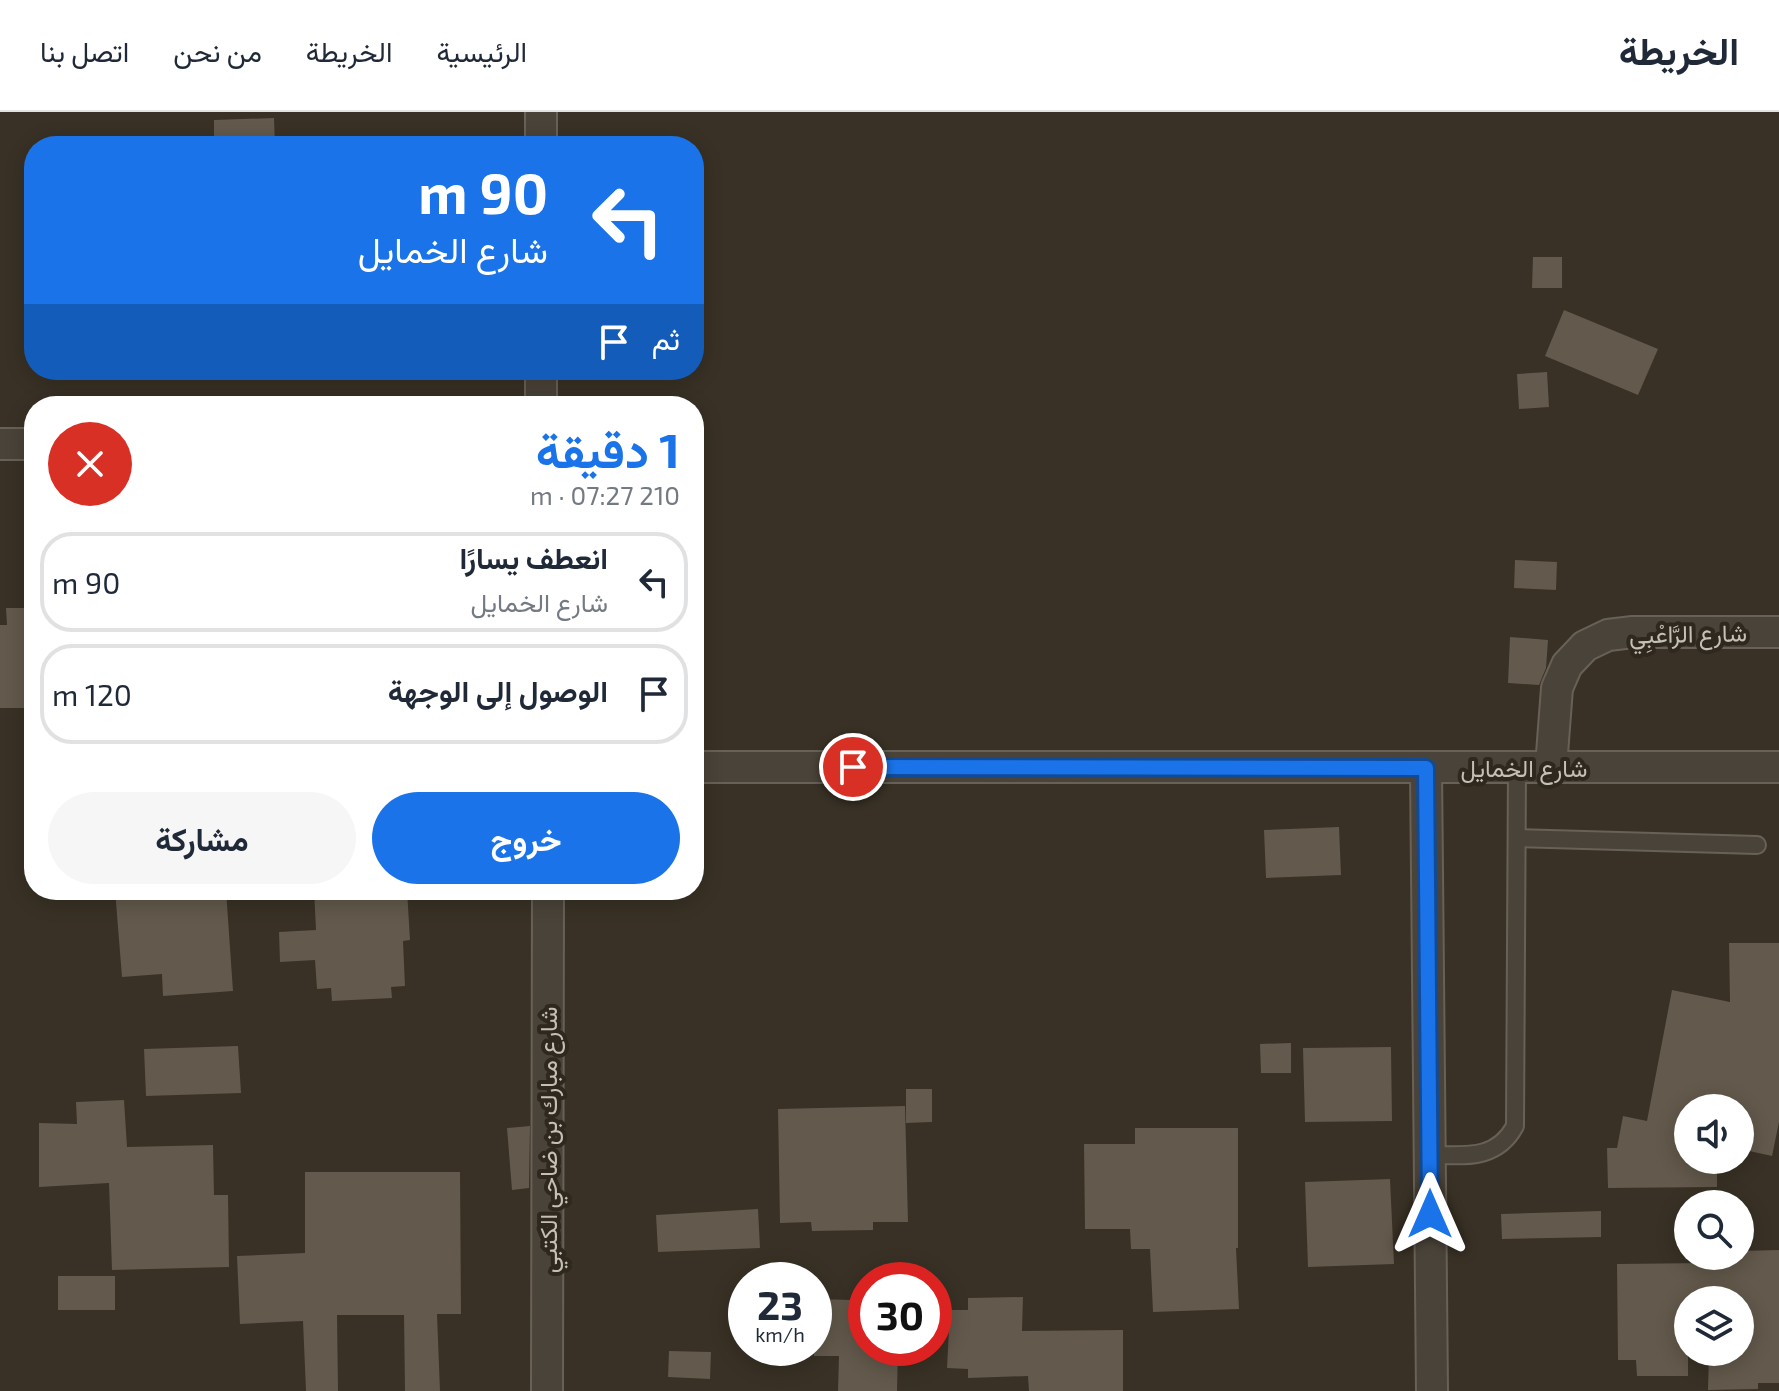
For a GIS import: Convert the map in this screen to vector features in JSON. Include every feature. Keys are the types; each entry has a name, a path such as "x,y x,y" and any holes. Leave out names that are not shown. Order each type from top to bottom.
{"street":[{"path":"541,112 541,136"},
{"path":"0,444 24,444"},
{"name":"شارع الرَّاعْبِي","path":"1551,767 1557,688 1567,665 1585,646 1608,635 1633,632 1779,632"},
{"name":"شارع الخمايل","path":"704,767 1779,767"},
{"path":"1426,768 1432,1391"},
{"name":"شارع مبارك بن ضاحي الكتبي","path":"547,1391 548,900"}],"lane":[{"path":"1429,1155 1482,1155 1496,1150 1508,1140 1515,1126 1517,768"},
{"path":"1517,838 1757,845"}],"building":[{"path":"274,118 275,136 214,136 214,120"},
{"path":"1533,257 1562,257 1562,288 1532,288"},
{"path":"1564,310 1658,349 1638,395 1545,356"},
{"path":"1547,372 1549,407 1519,409 1517,374"},
{"path":"1515,560 1557,562 1556,590 1514,588"},
{"path":"6,608 24,608 24,708 0,708 0,625 7,625"},
{"path":"1510,637 1548,640 1546,668 1539,685 1508,683"},
{"path":"1339,827 1341,875 1266,878 1264,830"},
{"path":"116,900 227,900 233,991 163,996 162,974 122,977"},
{"path":"314,900 408,900 410,940 403,941 405,986 391,987 392,998 332,1001 331,988 317,989 315,960 280,962 279,932 316,930"},
{"path":"1729,943 1779,943 1779,1122 1772,1156 1754,1152 1754,1094 1674,1094 1674,1174 1717,1174 1717,1187 1608,1188 1607,1148 1617,1148 1623,1116 1647,1121 1672,990 1730,1002"},
{"path":"1291,1043 1291,1073 1261,1073 1260,1044"},
{"path":"238,1046 241,1093 146,1096 144,1049"},
{"path":"1391,1047 1392,1121 1305,1122 1303,1048"},
{"path":"906,1089 932,1089 932,1122 906,1123"},
{"path":"124,1100 127,1147 213,1145 214,1195 228,1195 229,1267 112,1270 109,1183 39,1187 39,1123 77,1124 76,1102"},
{"path":"905,1106 908,1222 873,1222 873,1230 812,1231 811,1222 780,1223 778,1109"},
{"path":"530,1126 529,1188 512,1190 507,1128"},
{"path":"1135,1128 1238,1128 1236,1248 1239,1309 1153,1312 1150,1249 1131,1249 1130,1229 1085,1229 1084,1144 1135,1144"},
{"path":"305,1172 460,1172 461,1314 437,1314 440,1391 405,1391 404,1315 337,1315 338,1391 306,1391 303,1321 240,1324 237,1256 305,1253"},
{"path":"1390,1179 1394,1264 1308,1267 1305,1182"},
{"path":"758,1209 760,1248 658,1252 656,1215"},
{"path":"1601,1211 1601,1237 1502,1239 1501,1214"},
{"path":"1779,1250 1779,1383 1758,1383 1758,1389 1708,1390 1709,1366 1754,1366 1754,1286 1674,1286 1674,1366 1688,1366 1688,1376 1637,1376 1636,1360 1618,1360 1617,1264 1674,1263 1674,1270 1754,1270 1754,1251"},
{"path":"58,1276 115,1276 115,1310 58,1310"},
{"path":"1023,1297 1022,1331 1123,1330 1123,1391 1029,1391 1028,1376 968,1378 968,1369 947,1368 952,1366 952,1310 968,1310 968,1298"},
{"path":"832,1299 848,1300 848,1366 898,1366 897,1391 838,1391 839,1356 832,1356"},
{"path":"669,1351 711,1352 710,1379 668,1377"}],"route":[{"path":"853,767 1426,768 1430,1214"}]}
